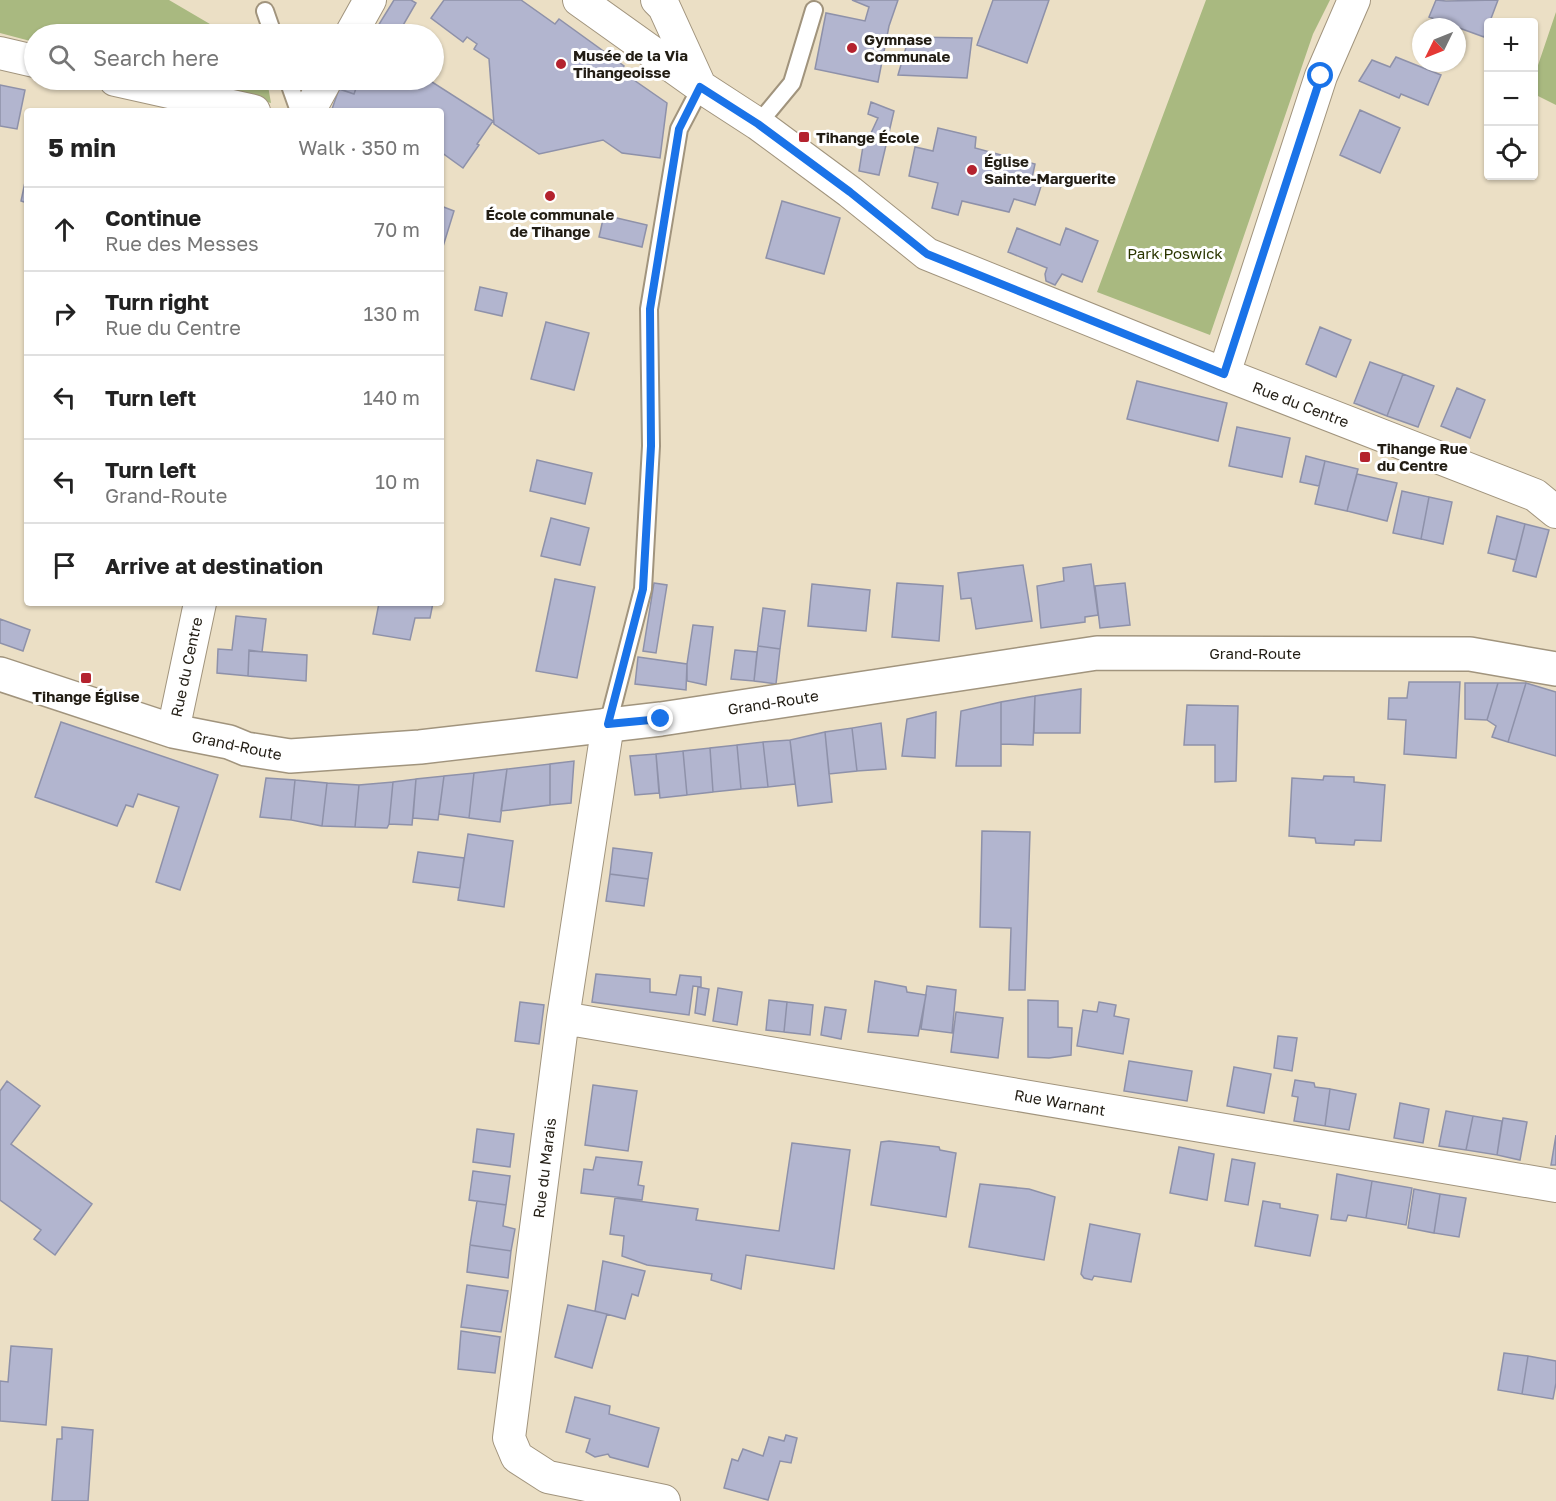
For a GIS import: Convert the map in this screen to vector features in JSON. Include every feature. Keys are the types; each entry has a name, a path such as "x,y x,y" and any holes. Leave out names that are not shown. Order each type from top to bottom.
{"street":[{"path":"357,24 370,0"},
{"name":"Rue du Centre","path":"579,0 700,87 758,124 850,192 927,254 1224,374 1535,495 1556,512"},
{"path":"657,0 664,7 700,87"},
{"path":"1224,374 1321,76 1354,0"},
{"path":"0,53 24,59"},
{"path":"160,90 241,108"},
{"path":"311,108 321,90"},
{"name":"Rue du Centre","path":"173,731 199,606"},
{"name":"Grand-Route","path":"0,674 173,731 290,756 420,747 672,717 1097,653 1470,654 1556,669"},
{"name":"Rue du Marais","path":"608,724 563,1018 509,1438 517,1457 548,1477 664,1501"},
{"name":"Rue Warnant","path":"563,1018 1556,1186"}],"lane":[{"path":"758,124 792,83 814,10"},
{"path":"265,11 270,24"},
{"path":"608,724 643,589 651,446 650,309 679,129 700,87"},
{"path":"292,90 298,108"}],"green space":[{"path":"0,0 169,0 210,24 24,24 24,39 0,33"},
{"name":"Park Poswick","path":"1206,0 1330,0 1313,34 1210,335 1097,292"},
{"path":"1556,12 1556,105 1538,96 1538,65"},
{"path":"220,90 269,90 271,103"}],"building":[{"path":"394,0 411,0 416,3 404,24 379,24"},
{"path":"444,0 521,0 555,24 559,19 624,66 621,71 667,103 660,158 622,153 603,140 539,154 494,124 489,59 474,49 477,44 467,37 463,42 444,28 444,24 439,24 431,18"},
{"name":"Gymnase Communale","path":"852,0 898,0 889,26 878,82 815,69 826,13 865,21 869,7"},
{"path":"993,0 1049,0 1027,63 977,45"},
{"path":"1436,0 1498,0 1491,18 1484,18 1484,37 1466,30 1466,18 1429,17"},
{"path":"909,37 972,38 967,78 898,75"},
{"path":"1396,57 1412,63 1412,72 1434,72 1441,75 1428,105 1401,94 1399,98 1359,81 1372,60 1390,67"},
{"path":"0,85 25,90 17,129 0,126"},
{"path":"339,90 354,94 355,90 444,90 493,121 463,168 444,154 444,108 332,108"},
{"path":"343,90 355,90 354,94"},
{"path":"871,102 894,111 879,175 859,171 865,134 871,133 878,118 868,114"},
{"path":"1360,110 1400,128 1380,173 1340,155"},
{"name":"Église Sainte-Marguerite","path":"938,128 976,137 975,148 1035,164 1032,178 1043,180 1035,205 1014,199 1009,212 962,201 958,215 932,208 938,183 909,176 915,147 933,151"},
{"path":"782,201 840,218 824,274 766,258"},
{"path":"444,207 454,211 444,243"},
{"path":"604,215 647,225 642,247 599,237"},
{"path":"1017,228 1060,245 1066,228 1098,241 1082,282 1062,274 1055,285 1046,281 1047,268 1008,252"},
{"path":"480,287 507,293 502,316 475,310"},
{"path":"546,322 589,333 574,390 531,379"},
{"path":"1320,327 1351,340 1336,377 1306,364"},
{"path":"1370,362 1403,374 1387,416 1354,403"},
{"path":"1403,374 1434,386 1418,427 1387,416"},
{"path":"1137,381 1227,403 1218,441 1127,419"},
{"path":"1457,388 1485,400 1470,438 1441,426"},
{"path":"1237,427 1290,438 1282,477 1229,466"},
{"path":"1306,456 1325,461 1319,486 1300,482"},
{"path":"537,460 592,473 585,504 530,491"},
{"path":"1325,461 1358,469 1347,511 1315,504"},
{"path":"1357,474 1397,483 1387,521 1347,511"},
{"path":"1402,491 1429,497 1421,539 1393,533"},
{"path":"1429,497 1452,502 1443,544 1421,539"},
{"path":"1497,516 1525,524 1516,560 1488,553"},
{"path":"551,518 589,528 580,565 541,556"},
{"path":"1525,524 1549,530 1536,577 1513,571"},
{"path":"1091,564 1098,615 1085,617 1085,622 1041,628 1037,586 1064,581 1063,568"},
{"path":"1023,565 1032,621 976,629 971,598 961,599 958,573"},
{"path":"555,579 595,587 577,678 536,671"},
{"path":"654,583 667,585 656,653 643,651"},
{"path":"897,583 943,586 939,641 892,637"},
{"path":"1125,583 1130,625 1100,628 1095,586"},
{"path":"812,584 870,590 866,631 808,626"},
{"path":"378,606 432,606 430,618 415,618 410,640 373,634"},
{"path":"763,608 785,611 780,649 758,646"},
{"path":"236,616 266,619 262,652 249,650 248,676 217,673 218,649 232,650"},
{"path":"0,619 30,630 23,651 0,643"},
{"path":"693,625 713,627 706,685 687,681 687,664"},
{"path":"758,646 780,649 776,684 754,681"},
{"path":"735,650 757,652 754,681 731,679"},
{"path":"249,651 307,655 306,681 248,676"},
{"path":"638,657 687,664 686,690 635,684"},
{"path":"1409,682 1460,682 1456,758 1404,754 1406,720 1388,719 1389,698 1407,698"},
{"path":"1465,683 1498,683 1487,720 1465,719"},
{"path":"1498,683 1526,683 1508,742 1492,737 1496,726 1487,720"},
{"path":"1526,683 1556,692 1556,756 1508,742"},
{"path":"1081,689 1080,733 1034,733 1035,696"},
{"path":"1035,696 1033,745 1001,744 1001,702"},
{"path":"1001,702 1001,766 956,766 961,711"},
{"path":"1187,705 1238,706 1236,781 1215,782 1215,745 1184,745"},
{"path":"936,712 935,758 902,756 907,719"},
{"path":"61,722 218,775 180,890 156,882 179,807 138,794 133,807 126,805 117,826 35,797"},
{"path":"881,723 886,769 857,771 852,728"},
{"path":"852,728 857,771 829,774 825,732"},
{"path":"825,732 832,802 798,806 790,740"},
{"path":"790,740 795,784 768,787 763,742"},
{"path":"763,742 768,787 741,789 737,745"},
{"path":"737,745 741,789 713,792 710,748"},
{"path":"710,748 713,792 687,795 683,751"},
{"path":"683,751 687,795 660,798 656,754"},
{"path":"656,754 659,793 635,795 630,756"},
{"path":"574,761 571,803 550,805 550,764"},
{"path":"550,764 550,805 501,811 507,769"},
{"path":"507,769 500,822 469,818 474,773"},
{"path":"474,773 469,818 439,814 444,776"},
{"path":"444,776 438,820 413,818 416,779"},
{"path":"1324,776 1354,777 1354,782 1385,785 1381,841 1355,840 1354,845 1316,843 1315,838 1289,836 1292,778 1323,780"},
{"path":"266,778 295,780 291,820 260,817"},
{"path":"416,779 412,825 389,824 393,782"},
{"path":"295,780 327,783 322,826 291,820"},
{"path":"393,782 387,828 355,827 359,785"},
{"path":"327,783 359,785 355,827 322,826"},
{"path":"982,831 1030,832 1025,990 1009,990 1011,928 980,927"},
{"path":"468,834 513,841 504,907 458,900"},
{"path":"613,848 652,853 648,879 610,874"},
{"path":"418,852 464,858 460,888 413,882"},
{"path":"610,874 648,879 644,906 606,901"},
{"path":"596,974 650,979 650,992 676,995 680,975 701,977 701,987 693,986 689,1015 592,1002"},
{"path":"875,981 906,987 907,992 926,995 918,1036 868,1032"},
{"path":"927,986 956,990 952,1033 921,1029"},
{"path":"698,987 709,989 705,1015 695,1013"},
{"path":"718,988 742,992 737,1025 713,1021"},
{"path":"769,1000 787,1002 784,1032 766,1030"},
{"path":"1028,1000 1058,1001 1058,1027 1072,1028 1071,1055 1049,1058 1028,1057"},
{"path":"520,1002 544,1005 539,1044 515,1041"},
{"path":"787,1002 813,1005 810,1035 784,1032"},
{"path":"1099,1002 1116,1005 1114,1016 1129,1019 1123,1054 1077,1046 1083,1010 1097,1012"},
{"path":"825,1007 846,1010 841,1039 821,1035"},
{"path":"956,1012 1003,1018 998,1058 951,1052"},
{"path":"1278,1036 1297,1038 1292,1071 1274,1068"},
{"path":"1129,1061 1192,1071 1187,1101 1124,1091"},
{"path":"1234,1067 1271,1074 1264,1113 1227,1106"},
{"path":"1295,1080 1314,1083 1315,1087 1330,1089 1325,1126 1294,1121 1298,1097 1292,1096"},
{"path":"7,1081 40,1106 11,1144 92,1204 55,1255 34,1239 41,1230 0,1200 0,1091"},
{"path":"593,1085 637,1091 628,1151 585,1145"},
{"path":"1330,1089 1356,1094 1349,1130 1325,1126"},
{"path":"1400,1103 1429,1109 1423,1143 1394,1138"},
{"path":"1446,1111 1473,1116 1466,1150 1439,1146"},
{"path":"1473,1116 1502,1121 1497,1155 1466,1150"},
{"path":"1503,1118 1527,1122 1520,1160 1497,1155"},
{"path":"477,1129 514,1134 510,1167 473,1162"},
{"path":"1556,1135 1556,1165 1551,1165"},
{"path":"881,1142 939,1147 940,1150 956,1153 946,1217 871,1205"},
{"path":"792,1143 850,1150 834,1269 746,1255 741,1289 711,1280 712,1274 647,1265 622,1256 624,1236 610,1234 615,1198 698,1209 696,1220 779,1231"},
{"path":"1179,1147 1214,1154 1207,1200 1170,1193"},
{"path":"596,1157 642,1162 638,1185 644,1186 642,1200 581,1193 584,1169 593,1170"},
{"path":"1232,1159 1255,1163 1248,1205 1225,1201"},
{"path":"473,1171 510,1176 506,1205 469,1200"},
{"path":"1337,1174 1372,1181 1366,1218 1348,1215 1346,1221 1331,1219"},
{"path":"1372,1181 1412,1188 1406,1225 1366,1218"},
{"path":"980,1184 1029,1189 1055,1197 1044,1260 969,1247"},
{"path":"1414,1189 1440,1194 1434,1233 1408,1228"},
{"path":"1440,1194 1466,1198 1459,1237 1434,1233"},
{"path":"477,1201 506,1205 503,1226 515,1229 511,1251 470,1245"},
{"path":"1263,1201 1280,1204 1280,1208 1318,1215 1310,1256 1255,1246"},
{"path":"1090,1224 1140,1234 1131,1282 1094,1276 1092,1280 1084,1278 1081,1274"},
{"path":"470,1245 511,1251 508,1278 467,1272"},
{"path":"603,1261 645,1271 638,1296 632,1294 625,1319 595,1311"},
{"path":"467,1285 508,1291 501,1332 461,1327"},
{"path":"568,1305 607,1314 592,1368 555,1357"},
{"path":"461,1331 500,1337 495,1373 458,1369"},
{"path":"11,1346 52,1349 46,1425 0,1421 0,1381 8,1382"},
{"path":"1504,1353 1528,1356 1522,1394 1498,1390"},
{"path":"1528,1356 1556,1361 1553,1399 1522,1394"},
{"path":"575,1397 610,1406 609,1414 659,1428 648,1467 610,1457 608,1454 595,1457 586,1452 590,1439 566,1432"},
{"path":"62,1427 93,1430 88,1501 52,1501 57,1439 62,1439"},
{"path":"786,1435 797,1438 791,1463 780,1461 768,1500 724,1488 732,1459 738,1461 743,1449 763,1456 769,1437 784,1441"}],"place":[{"name":"Gymnase Communale","path":"852,48"},
{"name":"Musée de la Via Tihangeoisse","path":"561,64"},
{"name":"Tihange École","path":"804,137"},
{"name":"Église Sainte-Marguerite","path":"972,170"},
{"name":"École communale de Tihange","path":"550,196"},
{"name":"Tihange Rue du Centre","path":"1365,457"},
{"name":"Tihange Église","path":"86,678"}],"route":[{"path":"661,719 608,724 643,589 651,446 650,309 679,129 700,87 758,124 850,192 927,254 1224,374 1321,76"}]}
